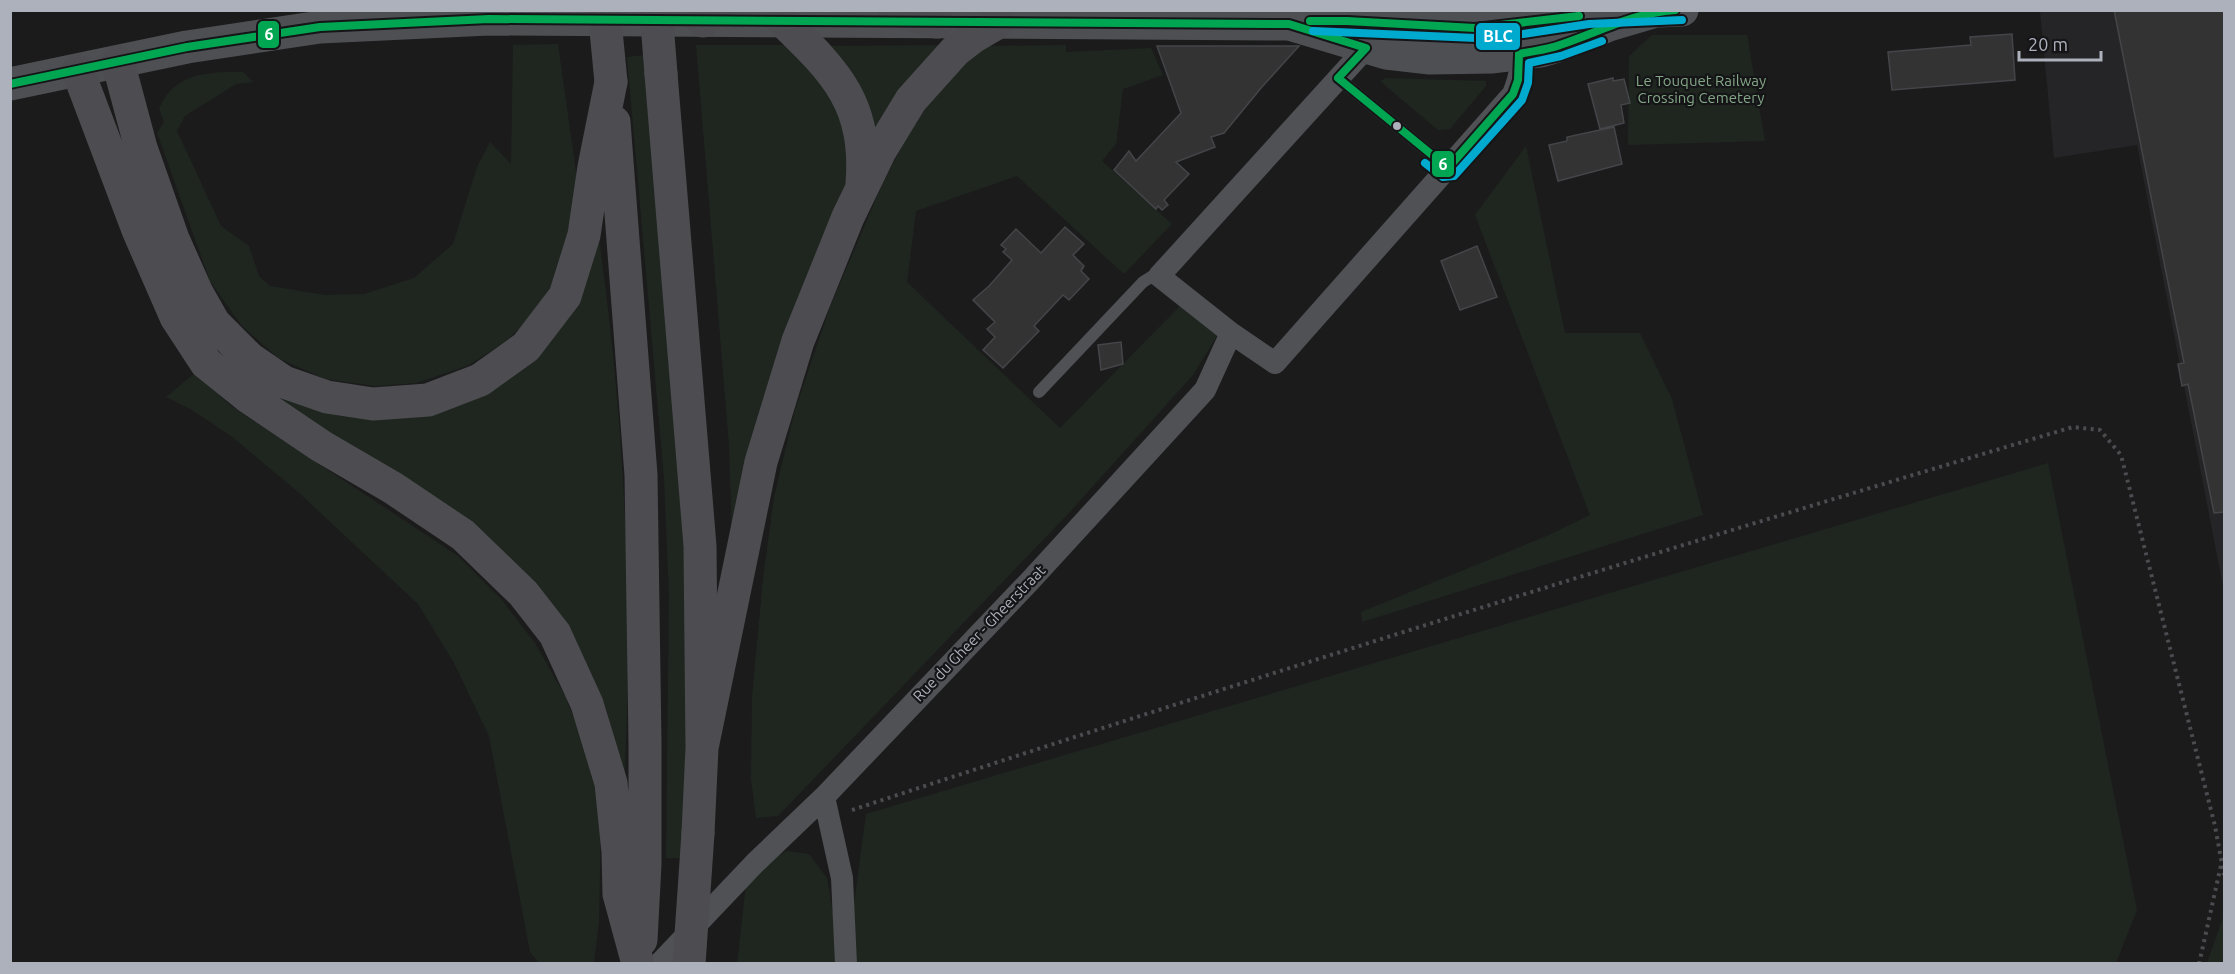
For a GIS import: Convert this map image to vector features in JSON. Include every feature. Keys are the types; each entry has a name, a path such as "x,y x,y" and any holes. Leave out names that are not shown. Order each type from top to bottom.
{"highway":[{"path":"604,10 641,475 645,864 639,963"},
{"path":"656,10 700,546 702,748 689,963"},
{"path":"894,10 937,22"},
{"path":"702,748 761,462 798,341 862,188 898,120 925,82 982,19"},
{"path":"784,22 819,56 849,97 861,132 862,188"},
{"path":"118,62 141,148 172,239 214,323 249,358 284,382 327,397 373,404 428,400 480,380 526,347 565,296 584,235 594,167 611,82"},
{"path":"78,71 138,230 176,317 206,363 247,396 321,446 393,488 463,535 524,593 555,634 587,704 611,783 620,894 639,963"}],"main road":[{"path":"10,84 187,47 320,27 489,20 709,16 784,22 937,22 982,19 1301,23 1347,21 1392,26 1474,28 1588,14 1667,11"},
{"path":"1301,23 1366,48 1386,53 1430,58 1493,57 1558,46 1609,26 1667,11"}],"street":[{"path":"1366,48 1159,276 1275,363 1513,94 1518,80 1519,54 1501,26"},
{"name":"Rue du Gheer - Gheerstraat","path":"659,963 755,862 826,808 1205,390 1232,333"},
{"path":"826,808 842,878 846,963"}],"lane":[{"path":"1338,78 1448,168"},
{"path":"1039,392 1143,282 1151,277 1159,276"}],"path":[{"path":"826,808 1084,734 1588,575 2073,427 2100,430 2121,455 2216,826 2224,875"},
{"path":"2199,963 2221,863"}],"shaded area":[{"path":"2040,11 2224,11 2224,591 2137,145 2054,158"}],"green space":[{"name":"Le Touquet Railway Crossing Cemetery","path":"1652,35 1747,35 1765,141 1628,145 1629,56"},
{"path":"558,44 578,186 562,269 536,312 505,342 467,366 416,383 375,386 325,379 278,358 241,325 210,281 157,133 164,122 159,109 174,88 194,77 218,73 243,72 253,82 236,84 185,116 177,131 221,226 249,246 259,276 270,286 325,295 364,294 414,278 453,244 477,167 490,142 511,164 513,45"},
{"path":"696,45 796,45 823,72 855,164 733,571 729,445"},
{"path":"943,45 878,133 830,46"},
{"path":"1066,45 1066,52 1151,48 1163,75 1123,89 1116,144 1102,161 1172,224 1124,274 1017,176 916,211 907,282 1060,428 1180,306 1217,336 1193,375 1067,515 778,816 756,818 751,779 752,697 763,579 774,497 795,410 830,307 881,187 920,110 954,70 988,46"},
{"path":"644,55 688,600 684,858 666,858 669,595 664,478 627,57"},
{"path":"1386,78 1486,81 1486,86 1450,129 1438,130 1380,81"},
{"path":"1526,146 1565,333 1640,333 1672,399 1703,515 1362,622 1361,612 1549,535 1590,515 1475,215"},
{"path":"599,239 615,374 625,511 628,648 624,784 606,708 563,624 216,354 175,270 303,400 490,383"},
{"path":"195,373 230,405 458,556 502,600 535,643 565,696 591,760 601,815 599,921 594,963 539,963 530,952 489,736 453,661 418,604 297,491 231,436 192,410 166,397"},
{"path":"2048,463 2137,910 2116,963 846,964 866,814"},
{"path":"787,851 809,854 827,878 834,919 836,963 737,964 746,885 769,859"},
{"path":"2224,915 2224,963 2207,963"}],"building":[{"path":"2114,10 2224,10 2224,512 2214,513 2188,384 2182,386 2178,364 2184,363"},
{"path":"2012,34 2015,80 1892,90 1888,52 1971,45 1970,37"},
{"path":"1157,46 1299,46 1224,133 1211,137 1215,147 1176,162 1189,174 1164,200 1168,205 1162,210 1158,206 1156,209 1114,170 1129,151 1136,161 1181,113"},
{"path":"1613,78 1613,81 1624,79 1630,103 1621,105 1624,123 1600,129 1588,84"},
{"path":"1614,127 1622,164 1558,181 1549,145 1567,141 1567,137"},
{"path":"1065,227 1084,244 1073,255 1084,266 1081,271 1089,279 1069,300 1063,295 1034,326 1039,331 1003,368 983,350 995,337 987,329 995,322 973,300 1012,260 1003,252 1006,249 1001,245 1016,229 1041,253"},
{"path":"1477,246 1497,297 1460,310 1441,261"},
{"path":"1121,342 1123,364 1101,370 1098,345"}],"transit line":[{"name":"6","path":"10,84 187,47 320,27 489,19 1289,24 1366,48 1338,78 1448,168 1513,94 1518,80 1519,54 1555,47 1645,15 1675,10"},
{"name":"6","path":"1310,21 1475,28 1579,16"},
{"name":"BLC","path":"1313,31 1476,38 1523,34 1589,24 1682,20"},
{"name":"BLC","path":"1425,163 1443,177 1454,176 1522,100 1528,83 1529,63 1561,56 1602,41"}]}
